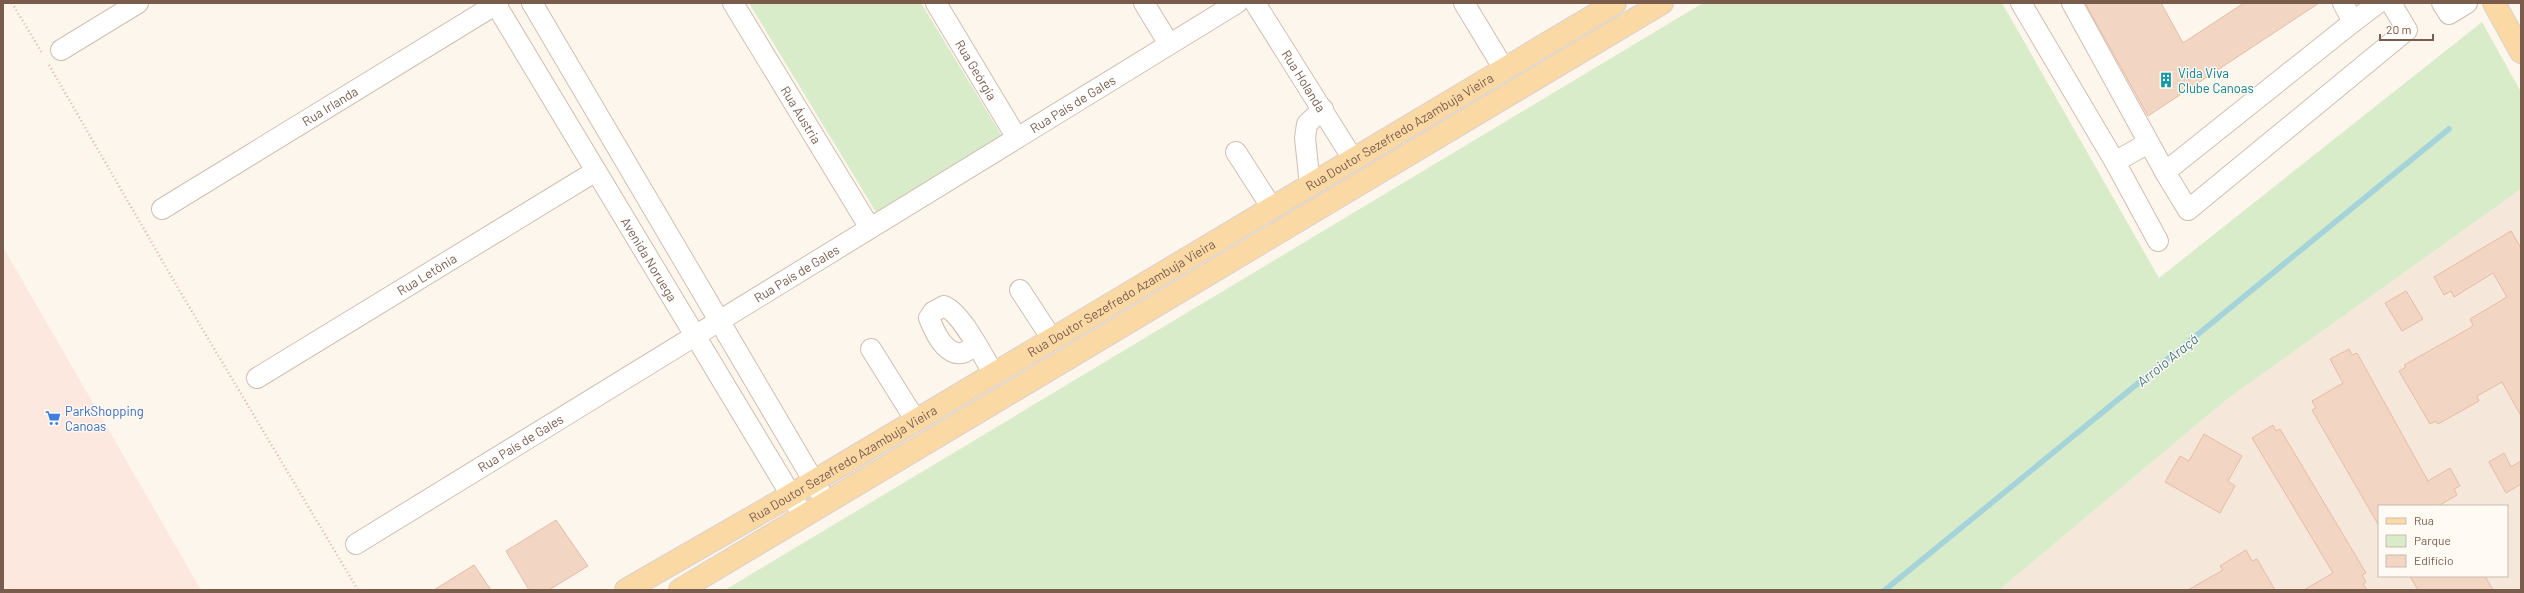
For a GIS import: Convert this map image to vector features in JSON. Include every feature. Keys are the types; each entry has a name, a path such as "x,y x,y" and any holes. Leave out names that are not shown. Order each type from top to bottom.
{"main road":[{"name":"Rua Doutor Sezefredo Azambuja Vieira","path":"626,590 814,482 1615,3"},
{"name":"Rua Doutor Sezefredo Azambuja Vieira","path":"680,590 1662,3"},
{"path":"2494,3 2521,52"}],"street":[{"path":"50,56 138,3"},
{"name":"Avenida Noruega","path":"497,3 803,516"},
{"name":"Rua Irlanda","path":"162,209 497,3"},
{"path":"532,3 826,502"},
{"name":"Rua Áustria","path":"733,3 870,228"},
{"name":"Rua Geórgia","path":"936,3 1017,138"},
{"path":"1144,3 1169,44"},
{"name":"Rua País de Gales","path":"356,544 718,320 1237,3"},
{"name":"Rua Holanda","path":"1255,3 1354,160"},
{"path":"1464,3 1504,70"},
{"path":"2021,3 2115,162 2158,241"},
{"path":"2072,3 2148,143 2188,210 2407,30 2391,3"},
{"path":"2343,3 2353,22"},
{"path":"2165,172 2378,3"},
{"path":"2442,3 2449,14 2467,3"},
{"path":"1310,185 1306,138 1308,124 1323,109"},
{"path":"2115,162 2148,143"},
{"path":"1236,152 1272,208"},
{"name":"Rua Letônia","path":"257,378 596,171"},
{"path":"1020,290 1052,339"},
{"path":"976,345 994,374"},
{"path":"871,349 916,421"}],"path":[{"path":"12,3 50,56 178,288 358,590"}],"shaded area":[{"path":"2521,189 2521,590 1999,590 2226,400"},
{"name":"ParkShopping Canoas","path":"3,247 201,590 3,590"}],"green space":[{"path":"749,3 921,3 1002,136 876,212"},
{"path":"1703,3 2002,3 2159,278 2482,22 2521,92 2521,189 2226,400 1999,590 725,590"}],"building":[{"name":"Vida Viva Clube Canoas","path":"2085,3 2161,3 2183,43 2244,3 2319,3 2148,116"},
{"path":"2511,231 2521,248 2521,416 2502,382 2477,396 2479,401 2438,424 2436,421 2430,424 2399,371 2406,367 2404,365 2470,328 2473,325 2470,319 2507,297 2493,273 2454,297 2451,291 2444,295 2434,277"},
{"path":"2406,291 2423,319 2402,331 2385,303"},
{"path":"2349,349 2352,355 2357,353 2428,481 2450,468 2460,486 2454,489 2457,495 2440,505 2378,505 2378,524 2312,410 2316,408 2312,401 2343,383 2330,359"},
{"path":"2273,425 2276,431 2280,429 2366,573 2362,575 2366,582 2363,584 2367,590 2304,590 2333,573 2252,438"},
{"path":"2204,434 2242,456 2228,481 2235,486 2220,513 2165,482 2180,456 2189,461"},
{"path":"2504,453 2511,467 2521,461 2521,484 2506,493 2489,462"},
{"path":"556,520 588,566 549,590 529,590 506,551"},
{"path":"2246,550 2252,561 2257,559 2275,590 2188,590 2223,570 2220,566"},
{"path":"474,565 491,590 434,590"},
{"path":"2411,577 2486,577 2493,590 2418,590"}],"waterway":[{"name":"Arroio Araçá","path":"1885,590 2449,129"}],"place":[{"name":"Vida Viva Clube Canoas","path":"2166,80"},
{"name":"ParkShopping Canoas","path":"53,418"}]}
